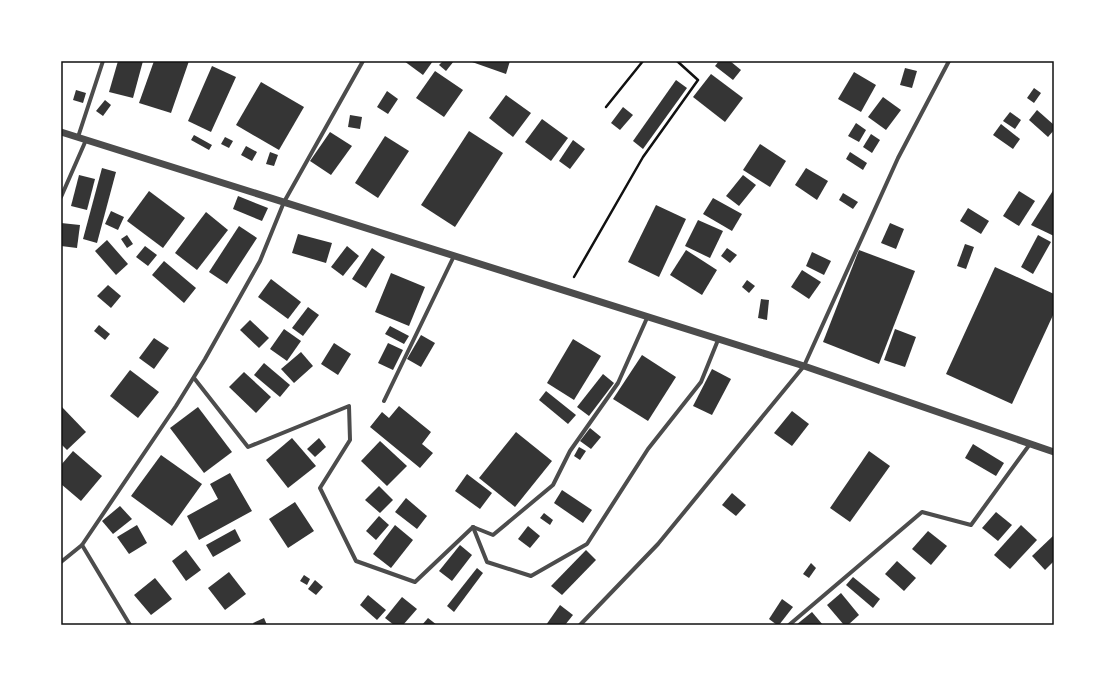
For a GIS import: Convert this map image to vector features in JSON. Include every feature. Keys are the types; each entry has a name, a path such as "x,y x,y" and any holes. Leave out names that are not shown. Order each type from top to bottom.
{"street":[{"path":"78,137 103,61"},
{"path":"61,562 82,545 194,378 260,261 284,202 363,61"},
{"path":"580,625 658,544 804,366 898,158 949,61"},
{"path":"61,132 647,318 804,366 1054,452"},
{"path":"61,198 86,140"},
{"path":"384,401 454,256"},
{"path":"473,527 493,535 552,485 570,451 618,383 647,318"},
{"path":"473,527 487,562 531,576 587,544 648,449 701,382 718,340"},
{"path":"194,378 248,447 349,406 350,440 320,488 356,561 415,582 473,527"},
{"path":"789,625 922,512 971,525 1030,444"},
{"path":"82,545 130,625"}],"path":[{"path":"606,107 643,61"},
{"path":"567,292 577,271 643,157 698,80 677,61"}],"building":[{"path":"118,61 143,61 133,98 109,92"},
{"path":"154,61 189,61 171,113 139,103"},
{"path":"404,61 433,61 423,75"},
{"path":"443,61 454,61 446,71 439,65"},
{"path":"510,61 506,74 472,62"},
{"path":"719,61 730,61 741,70 733,80 715,66"},
{"path":"212,66 236,77 211,132 188,121"},
{"path":"905,68 917,71 912,88 900,85"},
{"path":"435,71 463,90 444,117 416,98"},
{"path":"854,72 876,85 861,112 838,99"},
{"path":"711,74 743,98 725,122 693,97"},
{"path":"676,80 687,88 643,149 633,141"},
{"path":"261,82 304,107 279,150 236,125"},
{"path":"1034,88 1041,93 1034,103 1027,98"},
{"path":"76,90 86,93 83,103 73,100"},
{"path":"387,91 398,99 388,114 377,107"},
{"path":"506,95 531,113 513,137 489,118"},
{"path":"883,97 901,110 886,130 868,117"},
{"path":"105,100 111,105 103,116 96,111"},
{"path":"623,107 633,115 620,130 611,123"},
{"path":"1037,110 1054,125 1054,130 1048,137 1029,120"},
{"path":"1010,112 1021,120 1015,129 1003,121"},
{"path":"350,115 362,117 360,129 348,127"},
{"path":"542,119 568,138 551,161 525,142"},
{"path":"856,123 866,130 859,142 848,136"},
{"path":"1001,124 1020,139 1013,149 993,135"},
{"path":"469,131 503,153 455,227 421,205"},
{"path":"330,132 352,146 331,175 310,161"},
{"path":"871,134 880,140 872,153 863,147"},
{"path":"194,135 212,145 209,150 191,140"},
{"path":"385,136 409,151 378,198 355,183"},
{"path":"225,137 233,141 229,148 221,144"},
{"path":"573,140 585,149 570,169 559,161"},
{"path":"760,144 786,161 770,187 743,170"},
{"path":"246,146 257,152 252,161 241,155"},
{"path":"270,152 278,155 274,166 266,164"},
{"path":"850,152 867,163 863,170 846,159"},
{"path":"102,168 116,172 97,243 83,239"},
{"path":"806,168 828,181 817,200 795,185"},
{"path":"79,175 95,179 87,210 71,206"},
{"path":"743,175 756,185 739,206 726,196"},
{"path":"1054,189 1054,236 1031,225"},
{"path":"149,191 185,218 163,248 127,221"},
{"path":"1019,191 1035,201 1019,226 1003,216"},
{"path":"843,193 858,202 853,209 839,200"},
{"path":"238,196 268,208 262,221 233,209"},
{"path":"713,198 742,214 732,231 703,214"},
{"path":"656,205 686,219 659,277 628,262"},
{"path":"968,208 989,221 981,234 960,221"},
{"path":"111,211 124,217 118,230 105,224"},
{"path":"206,212 228,230 197,270 175,253"},
{"path":"698,220 723,231 710,258 685,246"},
{"path":"61,223 80,225 77,248 61,246"},
{"path":"890,223 904,229 896,249 881,243"},
{"path":"239,226 257,238 227,284 209,272"},
{"path":"298,234 332,243 326,263 292,253"},
{"path":"127,235 133,244 127,248 121,239"},
{"path":"1038,235 1051,242 1033,274 1021,267"},
{"path":"107,240 128,264 116,275 95,251"},
{"path":"965,244 974,247 966,269 957,266"},
{"path":"145,246 157,255 148,266 136,257"},
{"path":"347,246 359,256 343,276 331,267"},
{"path":"372,248 385,257 366,288 352,279"},
{"path":"727,248 737,255 730,263 721,256"},
{"path":"686,250 717,270 702,295 670,275"},
{"path":"859,250 915,271 879,364 823,342"},
{"path":"812,252 831,261 824,275 806,266"},
{"path":"164,261 196,288 184,303 152,275"},
{"path":"995,267 1054,294 1054,313 1012,404 946,374"},
{"path":"802,270 821,282 809,299 791,287"},
{"path":"391,273 425,287 409,326 375,312"},
{"path":"271,279 301,302 288,319 258,297"},
{"path":"747,280 755,286 749,293 742,287"},
{"path":"108,285 121,296 111,308 97,296"},
{"path":"761,299 769,300 767,320 758,318"},
{"path":"308,307 319,315 303,336 292,328"},
{"path":"250,320 269,338 259,348 240,330"},
{"path":"99,325 110,334 105,340 94,331"},
{"path":"390,326 409,336 404,344 385,334"},
{"path":"284,329 301,341 287,361 270,349"},
{"path":"895,329 916,337 905,367 884,360"},
{"path":"421,335 435,343 421,367 407,359"},
{"path":"154,338 169,348 154,369 139,358"},
{"path":"573,339 601,356 574,400 547,383"},
{"path":"334,343 351,354 338,375 321,364"},
{"path":"388,343 403,350 393,370 378,363"},
{"path":"301,352 313,366 294,383 281,369"},
{"path":"642,355 676,377 648,421 613,399"},
{"path":"264,363 290,385 280,397 254,375"},
{"path":"712,369 731,379 712,415 693,406"},
{"path":"130,370 159,392 138,418 110,396"},
{"path":"244,372 271,397 256,413 229,387"},
{"path":"603,374 614,383 589,416 577,407"},
{"path":"546,391 576,415 568,424 539,400"},
{"path":"61,406 86,432 67,450 61,444"},
{"path":"399,406 431,432 422,444 433,453 420,468 370,427 382,412 389,418"},
{"path":"198,407 232,452 204,473 170,428"},
{"path":"792,411 809,424 792,446 774,433"},
{"path":"590,428 601,437 591,449 580,441"},
{"path":"516,432 552,461 515,507 479,478"},
{"path":"292,438 316,466 288,488 266,460"},
{"path":"319,438 326,447 315,457 307,449"},
{"path":"380,441 407,466 387,486 361,461"},
{"path":"973,444 1004,463 996,476 965,458"},
{"path":"579,447 586,451 580,460 574,456"},
{"path":"73,451 102,476 81,501 61,484 61,465"},
{"path":"869,451 890,466 850,522 830,508"},
{"path":"161,455 202,484 172,526 131,496"},
{"path":"230,473 252,511 199,540 187,516 218,499 210,484"},
{"path":"467,474 492,493 480,509 455,491"},
{"path":"379,486 393,500 380,513 365,500"},
{"path":"562,490 592,510 583,523 554,503"},
{"path":"732,493 746,505 736,516 722,505"},
{"path":"406,498 427,516 417,529 395,512"},
{"path":"295,502 314,531 288,548 269,519"},
{"path":"120,506 132,519 113,534 102,521"},
{"path":"996,512 1012,525 998,541 982,528"},
{"path":"544,513 553,520 550,525 540,518"},
{"path":"379,516 389,525 376,540 366,531"},
{"path":"137,525 147,543 129,554 117,537"},
{"path":"395,525 413,540 391,568 373,554"},
{"path":"1021,525 1037,540 1010,569 994,555"},
{"path":"528,526 540,536 530,548 518,539"},
{"path":"235,529 241,541 213,557 206,545"},
{"path":"928,531 947,546 931,565 912,549"},
{"path":"1054,535 1054,561 1045,570 1032,556"},
{"path":"460,545 472,555 452,581 439,571"},
{"path":"186,550 201,570 186,581 172,561"},
{"path":"586,550 596,560 562,595 551,586"},
{"path":"897,561 916,578 904,591 885,574"},
{"path":"811,563 816,568 809,578 803,574"},
{"path":"477,568 483,573 454,612 447,606"},
{"path":"229,572 246,594 225,610 208,588"},
{"path":"304,575 310,579 307,585 300,581"},
{"path":"853,577 880,599 873,608 846,585"},
{"path":"155,578 172,599 151,615 134,595"},
{"path":"315,580 323,587 316,595 308,589"},
{"path":"841,593 859,615 848,625 844,625 827,605"},
{"path":"368,595 386,610 377,620 360,605"},
{"path":"402,597 417,609 403,625 394,625 385,618"},
{"path":"782,599 793,607 779,625 777,625 769,619"},
{"path":"560,605 573,615 565,625 546,625"},
{"path":"812,612 823,625 796,625"},
{"path":"264,618 267,625 254,625 253,623"},
{"path":"428,618 437,625 422,625"}]}
